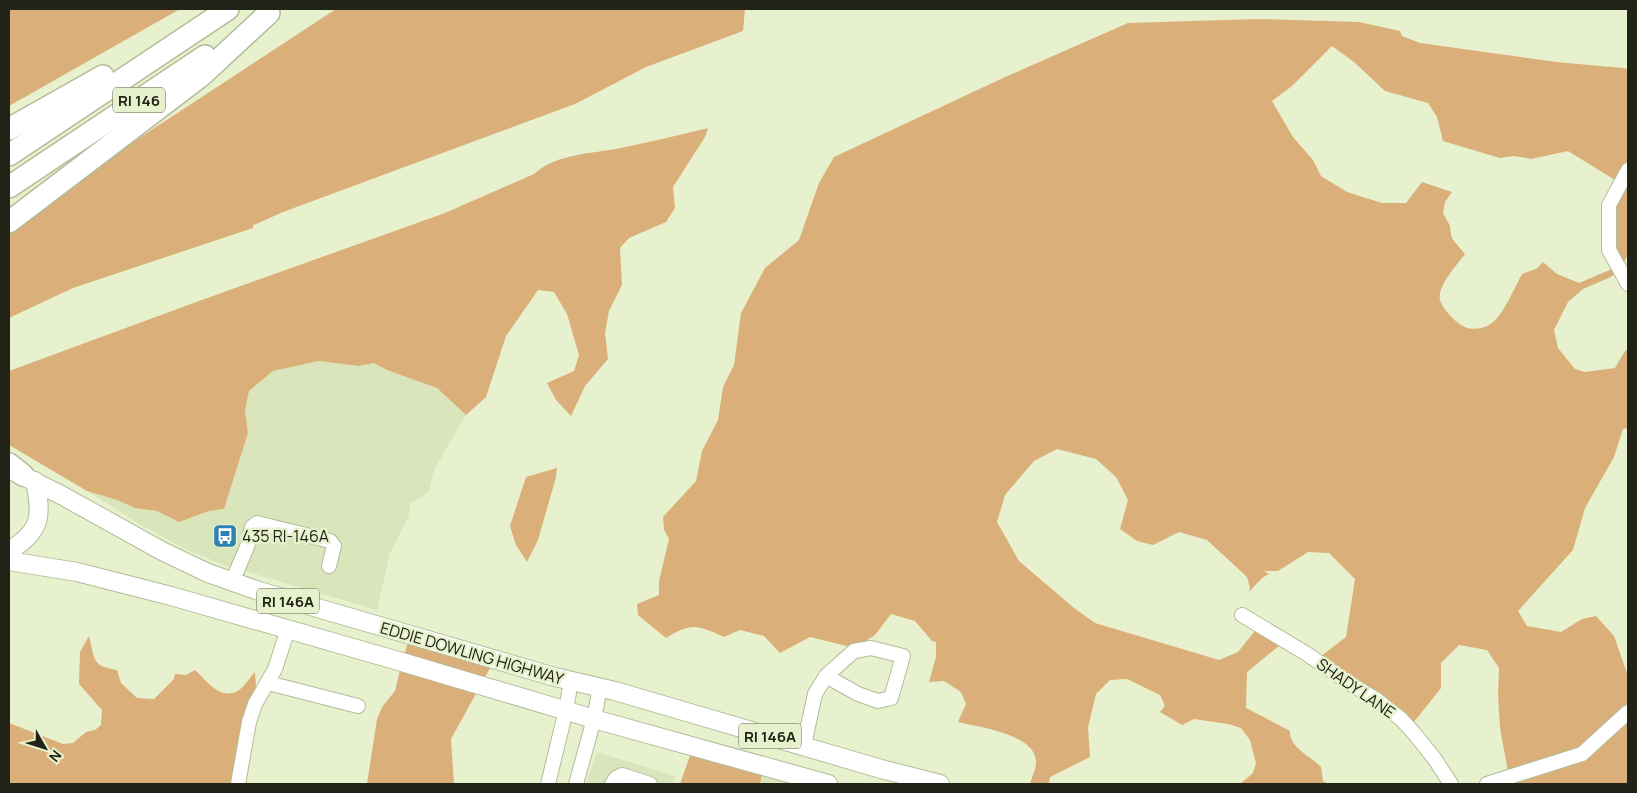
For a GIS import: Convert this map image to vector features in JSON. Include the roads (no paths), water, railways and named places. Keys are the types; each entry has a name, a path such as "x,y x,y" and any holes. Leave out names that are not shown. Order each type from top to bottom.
{"highway":[{"path":"9,129 224,9"},
{"name":"RI 146","path":"9,155 228,9"},
{"path":"9,222 201,76 273,11"},
{"name":"RI 146","path":"9,186 273,11"}],"main road":[{"path":"9,551 21,544 34,528 39,518 40,503 19,472"},
{"name":"EDDIE DOWLING HIGHWAY","path":"19,472 162,551 232,582 284,599 571,681 600,687 940,784"},
{"name":"EDDIE DOWLING HIGHWAY","path":"9,561 77,572 109,580 288,629 594,719 828,784"}],"street":[{"path":"1628,170 1609,205 1608,250 1628,284"},
{"path":"232,582 247,547 252,527 257,523 330,541 334,546 329,566"},
{"name":"SHADY LANE","path":"1242,615 1308,654 1401,719 1434,758 1451,784"},
{"path":"238,784 249,722 255,704 274,669 288,629"},
{"path":"804,746 815,694 826,676 854,652 871,648 903,656 891,698 878,701 858,694 826,676"},
{"path":"548,784 571,681"},
{"path":"268,683 358,706"},
{"path":"576,784 594,719 600,687"},
{"path":"1486,784 1582,754 1628,712"},
{"path":"612,784 616,778 622,775 650,784"}],"place":[{"name":"435 RI-146A","path":"225,536"}]}
